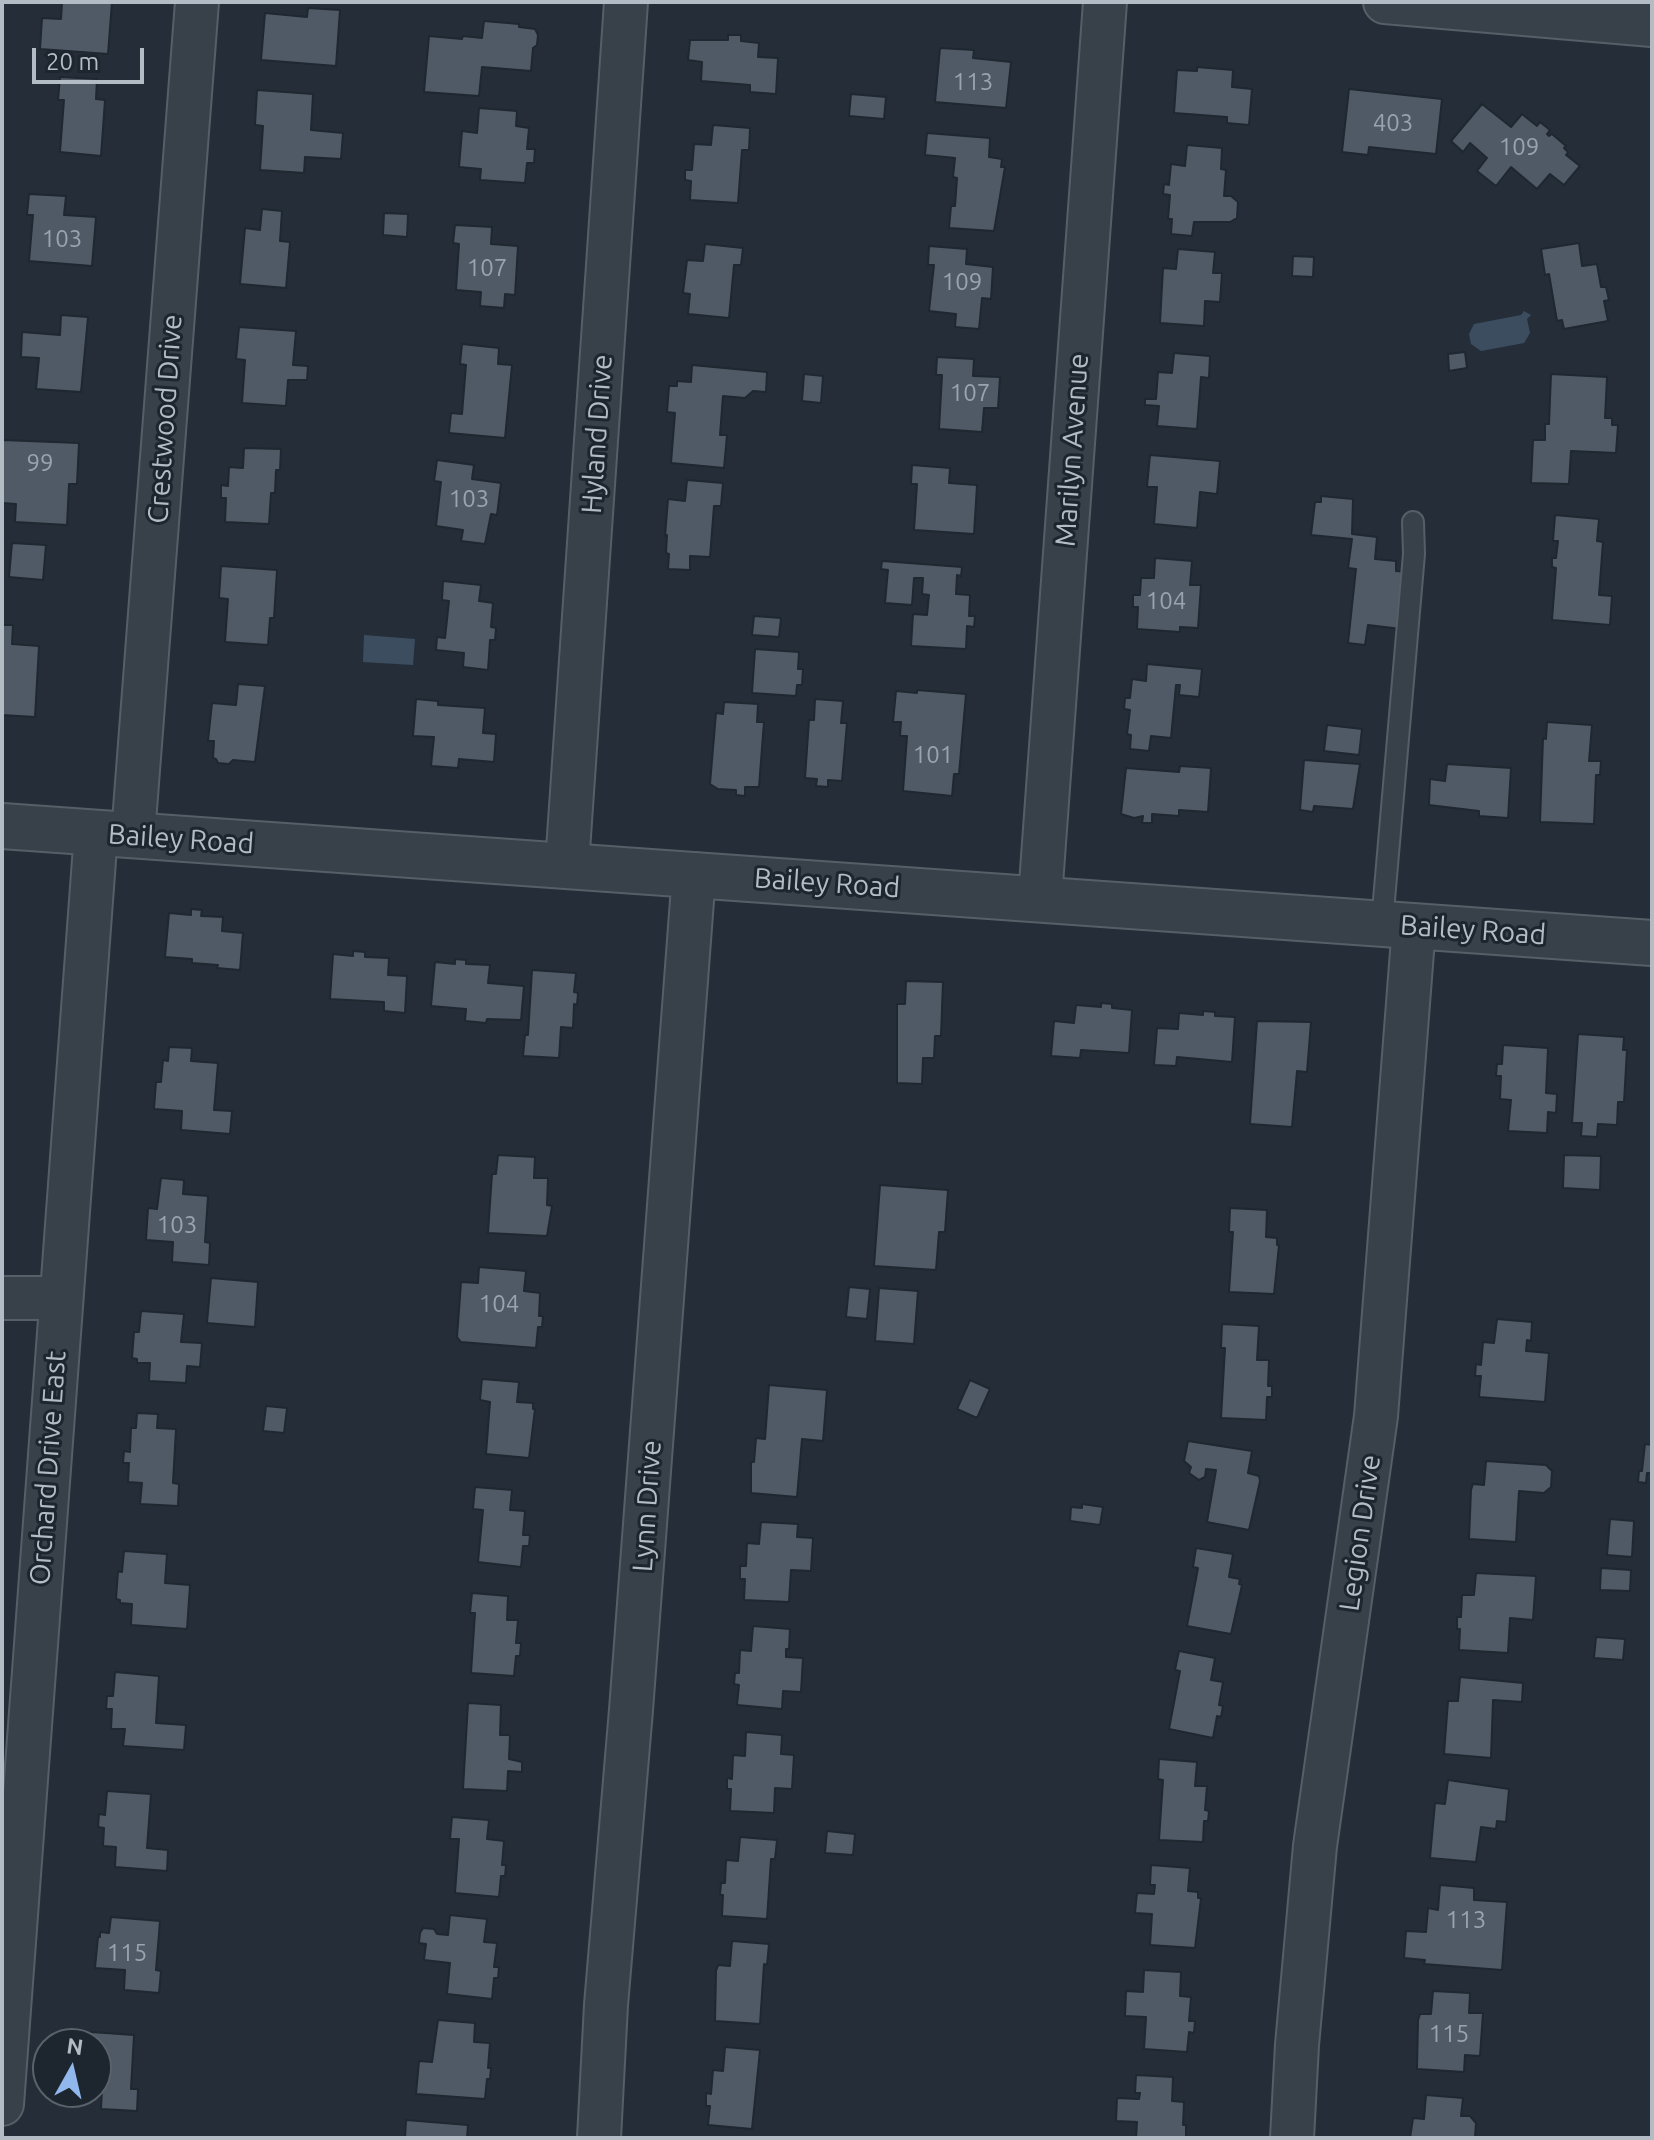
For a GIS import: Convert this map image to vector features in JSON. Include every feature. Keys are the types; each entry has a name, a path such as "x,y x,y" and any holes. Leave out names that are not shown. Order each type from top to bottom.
{"street":[{"name":"Crestwood Drive","path":"114,834 197,2"},
{"name":"Hyland Drive","path":"567,865 626,2"},
{"name":"Marilyn Avenue","path":"1040,898 1105,2"},
{"path":"1385,2 1649,23"},
{"name":"Bailey Road","path":"2,826 1652,943"},
{"name":"Orchard Drive East","path":"2,2104 60,1298 114,834"},
{"name":"Lynn Drive","path":"599,2138 606,2005 694,874"},
{"name":"Legion Drive","path":"1292,2138 1315,1846 1376,1416 1398,924"},
{"path":"2,1298 60,1298"}],"lane":[{"path":"1398,924 1413,522"}],"water":[{"path":"1524,311 1531,315 1527,319 1530,333 1524,343 1481,351 1471,344 1469,334 1474,324 1521,315"},
{"path":"364,635 415,639 413,665 363,662"}],"building":[{"path":"62,2 112,2 108,54 40,49 42,18 61,19"},
{"path":"308,8 340,10 336,66 261,60 265,13 307,17"},
{"path":"484,21 519,24 519,27 535,29 538,35 537,45 533,48 531,71 482,67 479,96 424,92 429,36 482,38"},
{"path":"728,35 741,35 741,41 759,43 758,57 778,58 776,94 750,92 750,85 701,81 702,62 688,60 690,40 728,40"},
{"path":"940,48 974,50 973,58 1011,62 1006,108 935,102"},
{"path":"1197,67 1233,70 1232,87 1252,89 1249,125 1227,123 1227,117 1174,113 1177,70 1197,71"},
{"path":"60,77 97,79 96,99 105,100 101,156 60,152 64,100 58,100"},
{"path":"1349,89 1442,99 1436,154 1369,147 1368,155 1342,152"},
{"path":"257,90 313,94 311,130 343,133 341,159 305,157 304,173 260,170 263,126 255,125"},
{"path":"851,94 886,97 884,119 849,116"},
{"path":"1482,104 1511,127 1522,114 1537,126 1540,122 1550,130 1549,136 1552,134 1566,146 1566,155 1580,166 1564,185 1550,174 1537,189 1511,167 1496,186 1477,171 1487,158 1470,143 1463,152 1451,141"},
{"path":"479,108 517,111 516,126 529,128 527,149 535,149 534,163 527,163 525,183 480,180 481,169 459,167 462,131 477,133"},
{"path":"713,125 750,128 749,150 742,150 738,203 690,200 691,181 685,180 685,170 692,170 694,144 711,145"},
{"path":"927,133 990,138 989,157 1002,159 1001,167 1005,167 994,231 949,228 951,206 955,206 955,158 925,155"},
{"path":"1187,145 1222,148 1221,169 1226,170 1224,196 1231,196 1238,202 1237,218 1230,222 1194,222 1192,236 1171,234 1172,219 1168,219 1170,195 1163,194 1164,184 1169,185 1171,164 1185,166"},
{"path":"29,194 66,196 64,215 96,217 92,266 29,261 33,215 27,215"},
{"path":"262,209 282,211 280,241 290,242 286,288 240,284 245,228 260,230"},
{"path":"384,213 408,214 407,237 383,235"},
{"path":"455,225 492,227 491,244 518,246 515,295 505,294 504,308 480,306 481,292 456,290 459,244 453,243"},
{"path":"1579,243 1582,266 1597,264 1601,287 1606,287 1609,300 1604,301 1608,321 1564,329 1562,320 1557,321 1541,249"},
{"path":"705,244 743,248 741,265 734,265 729,318 688,314 690,294 683,293 687,260 703,261"},
{"path":"929,246 967,249 966,264 993,267 991,299 982,298 979,329 955,327 956,314 929,311 934,265 928,265"},
{"path":"1178,249 1215,252 1213,273 1222,273 1220,302 1205,301 1204,326 1160,323 1163,268 1176,269"},
{"path":"1293,256 1314,257 1313,277 1292,276"},
{"path":"61,315 88,317 81,392 36,389 39,358 21,357 22,332 60,335"},
{"path":"239,327 296,331 293,365 308,366 307,380 288,380 286,406 242,403 245,360 236,359"},
{"path":"462,344 499,348 498,364 512,365 505,438 449,433 451,413 462,414 466,365 460,364"},
{"path":"1465,352 1467,368 1449,371 1448,354"},
{"path":"1174,353 1210,356 1209,378 1201,377 1197,429 1157,426 1159,406 1145,405 1145,399 1156,399 1158,372 1172,373"},
{"path":"937,357 974,359 973,376 1000,377 998,408 984,408 982,432 939,429 942,375 936,375"},
{"path":"692,365 767,372 766,392 753,391 745,398 723,396 720,435 727,435 724,468 671,463 675,413 667,412 669,386 677,386 677,381 691,382"},
{"path":"804,374 823,376 821,403 802,401"},
{"path":"1551,374 1607,377 1605,418 1612,418 1612,425 1618,425 1616,453 1571,451 1569,484 1531,483 1533,440 1545,440 1545,424 1549,424"},
{"path":"2,440 79,443 77,484 69,484 67,525 15,522 16,504 2,503"},
{"path":"244,448 281,449 275,493 271,493 269,524 225,522 226,498 221,498 221,485 228,486 229,467 243,468"},
{"path":"1150,455 1220,461 1217,494 1200,492 1197,528 1154,524 1157,487 1147,487"},
{"path":"437,460 474,465 472,479 501,483 497,515 491,514 485,544 461,541 463,530 436,526 441,482 434,481"},
{"path":"912,465 950,468 949,483 977,485 974,534 914,530 917,484 911,484"},
{"path":"687,480 723,483 721,506 714,506 710,557 690,556 690,570 668,569 665,536 668,499 685,501"},
{"path":"1321,496 1353,499 1352,534 1377,537 1375,559 1396,561 1396,571 1407,572 1401,629 1368,625 1365,645 1348,643 1356,569 1348,568 1352,539 1311,535 1315,502 1321,502"},
{"path":"1555,515 1599,519 1597,541 1603,542 1599,595 1612,596 1610,625 1552,620 1556,568 1552,567 1552,558 1556,558 1558,541 1553,541"},
{"path":"12,543 46,545 43,580 9,577"},
{"path":"1155,558 1192,561 1190,585 1201,585 1198,628 1180,627 1180,632 1137,629 1138,607 1133,607 1133,595 1140,595 1141,578 1154,578"},
{"path":"882,561 962,567 961,576 957,575 956,594 970,595 969,616 975,616 974,627 967,626 966,649 911,646 913,614 927,615 929,595 922,594 923,578 914,578 912,605 885,603 888,570 881,569"},
{"path":"221,566 277,570 274,618 270,618 268,645 225,642 228,599 219,598"},
{"path":"443,581 481,585 479,601 493,603 491,627 496,628 495,640 490,640 488,670 463,667 464,653 436,650 437,637 445,638 449,601 442,600"},
{"path":"754,616 781,618 779,637 752,635"},
{"path":"2,625 13,625 12,644 39,646 35,717 2,715"},
{"path":"755,649 799,652 798,669 803,669 802,685 797,685 796,696 752,693"},
{"path":"1147,664 1202,669 1199,697 1179,695 1180,685 1176,685 1171,738 1151,736 1149,751 1130,749 1131,735 1127,734 1130,710 1124,709 1125,698 1130,698 1132,679 1146,681"},
{"path":"238,684 265,686 255,762 233,760 229,764 218,763 213,758 214,741 208,741 212,703 236,705"},
{"path":"917,690 966,694 959,774 954,774 952,796 903,791 907,736 900,736 901,722 893,722 896,691 917,693"},
{"path":"416,699 438,701 438,705 485,708 483,733 496,734 494,762 459,759 458,768 431,766 434,737 413,736"},
{"path":"815,699 843,701 841,723 847,723 842,781 828,780 828,787 816,786 817,779 805,778 809,720 814,720"},
{"path":"724,702 758,704 757,722 764,722 759,787 745,787 745,796 736,795 736,790 718,789 710,784 716,713 723,714"},
{"path":"1547,722 1592,725 1589,761 1601,761 1600,775 1596,775 1594,824 1540,822 1543,738 1546,739"},
{"path":"1327,725 1362,729 1359,755 1324,751"},
{"path":"1304,760 1360,764 1353,809 1314,806 1313,812 1300,810"},
{"path":"1447,764 1511,768 1508,818 1479,816 1479,811 1429,805 1430,779 1445,781"},
{"path":"1180,766 1211,768 1208,812 1179,810 1179,816 1152,814 1152,823 1142,823 1143,816 1134,818 1121,814 1126,768 1179,772"},
{"path":"191,909 202,910 201,916 223,917 222,931 243,933 240,970 192,963 192,959 165,957 169,913 191,915"},
{"path":"353,951 365,952 365,957 389,958 388,975 407,976 405,1013 384,1011 384,1002 330,999 333,954 353,956"},
{"path":"455,959 466,960 466,964 490,965 488,983 524,986 521,1020 465,1021 466,1009 431,1006 435,962 455,964"},
{"path":"532,970 576,973 574,992 578,993 577,1005 574,1004 573,1028 561,1027 559,1058 523,1056 525,1035 528,1035"},
{"path":"906,981 943,982 941,1036 935,1036 934,1058 923,1058 922,1084 897,1083 897,1004 905,1004"},
{"path":"1101,1003 1112,1004 1112,1008 1132,1010 1129,1053 1081,1050 1080,1058 1051,1056 1054,1021 1074,1023 1076,1005 1101,1007"},
{"path":"1203,1011 1215,1012 1215,1016 1235,1017 1232,1062 1177,1057 1176,1066 1154,1065 1157,1028 1178,1029 1179,1013 1203,1015"},
{"path":"1257,1021 1311,1022 1307,1072 1297,1071 1292,1127 1250,1124"},
{"path":"1578,1034 1624,1037 1623,1050 1627,1050 1624,1102 1618,1102 1617,1125 1598,1124 1597,1137 1581,1136 1582,1123 1572,1123"},
{"path":"1503,1045 1548,1048 1546,1093 1557,1094 1556,1113 1548,1112 1547,1133 1508,1131 1511,1100 1500,1099 1501,1076 1496,1076 1497,1064 1502,1064"},
{"path":"169,1047 192,1048 191,1061 218,1063 214,1110 232,1111 230,1134 181,1130 182,1111 154,1109 156,1082 161,1082 163,1060 168,1061"},
{"path":"498,1155 535,1157 534,1178 548,1178 547,1205 552,1206 547,1236 488,1233 492,1174 496,1174"},
{"path":"1564,1155 1601,1156 1600,1190 1563,1188"},
{"path":"161,1178 184,1180 183,1194 208,1196 205,1242 210,1243 209,1265 172,1262 173,1242 146,1240 148,1208 157,1209"},
{"path":"880,1185 948,1190 945,1232 939,1232 936,1270 874,1266"},
{"path":"1230,1208 1267,1210 1266,1237 1277,1238 1279,1245 1274,1294 1229,1292 1233,1232 1229,1232"},
{"path":"479,1267 526,1271 524,1291 540,1293 539,1316 543,1316 542,1327 538,1327 536,1348 461,1342 457,1337 461,1282 478,1283"},
{"path":"211,1278 258,1282 255,1327 207,1323"},
{"path":"849,1287 870,1289 867,1319 846,1317"},
{"path":"879,1288 918,1291 914,1344 875,1341"},
{"path":"141,1311 184,1314 181,1342 202,1343 200,1367 187,1366 186,1383 149,1381 150,1363 137,1363 137,1359 132,1358 134,1332 139,1332"},
{"path":"1497,1319 1532,1322 1531,1341 1527,1340 1526,1351 1549,1353 1545,1402 1479,1397 1481,1376 1475,1376 1476,1364 1481,1365 1483,1342 1494,1343"},
{"path":"1222,1324 1259,1326 1257,1360 1269,1360 1268,1386 1272,1386 1272,1397 1267,1397 1266,1420 1221,1418 1225,1348 1221,1348"},
{"path":"482,1379 519,1382 517,1402 533,1403 535,1409 529,1458 486,1454 490,1402 480,1400"},
{"path":"970,1380 990,1389 977,1418 957,1409"},
{"path":"769,1385 827,1390 823,1441 802,1439 797,1497 751,1493 751,1462 754,1462 756,1438 765,1439"},
{"path":"266,1406 287,1408 284,1433 263,1431"},
{"path":"137,1413 158,1414 157,1428 176,1429 173,1483 179,1484 178,1506 140,1504 142,1483 128,1482 129,1463 123,1463 124,1451 130,1452 131,1428 136,1428"},
{"path":"1188,1441 1252,1451 1248,1473 1259,1476 1260,1481 1249,1530 1207,1522 1216,1470 1206,1469 1205,1477 1199,1480 1189,1473 1191,1467 1184,1461"},
{"path":"1645,1444 1652,1445 1652,1473 1647,1473 1646,1483 1638,1482"},
{"path":"1486,1461 1546,1465 1552,1471 1551,1487 1544,1493 1519,1491 1516,1542 1469,1539 1471,1490 1473,1484 1484,1485"},
{"path":"475,1487 512,1490 510,1510 525,1511 523,1535 530,1535 529,1546 523,1546 521,1567 478,1562 483,1510 473,1509"},
{"path":"1082,1504 1103,1507 1100,1525 1070,1521 1071,1507 1082,1508"},
{"path":"1610,1519 1634,1521 1632,1557 1607,1555"},
{"path":"761,1522 798,1524 797,1537 813,1538 811,1571 791,1570 789,1602 744,1600 745,1579 740,1579 740,1566 746,1566 747,1543 759,1544"},
{"path":"1196,1548 1233,1554 1229,1577 1240,1579 1239,1584 1242,1585 1231,1634 1187,1626 1198,1568 1193,1567"},
{"path":"124,1551 167,1554 165,1583 190,1585 187,1629 131,1625 132,1604 120,1603 116,1599 118,1571 122,1572"},
{"path":"1601,1568 1631,1570 1630,1591 1600,1590"},
{"path":"1476,1573 1536,1576 1533,1620 1510,1618 1508,1653 1459,1650 1457,1617 1461,1617 1462,1595 1474,1595"},
{"path":"472,1593 508,1596 507,1620 518,1620 516,1643 521,1643 514,1676 471,1673 475,1613 470,1613"},
{"path":"753,1626 790,1629 786,1657 803,1658 801,1692 783,1691 782,1709 737,1705 739,1685 734,1684 735,1673 739,1673 740,1650 751,1651"},
{"path":"1596,1637 1625,1639 1623,1660 1594,1658"},
{"path":"1179,1651 1215,1658 1211,1680 1223,1682 1219,1705 1223,1706 1221,1717 1217,1716 1213,1738 1169,1729 1180,1671 1175,1670"},
{"path":"115,1672 159,1676 156,1723 186,1725 184,1750 123,1746 125,1729 111,1729 112,1709 106,1709 107,1696 113,1696"},
{"path":"1460,1677 1523,1683 1522,1702 1493,1700 1491,1758 1444,1754 1448,1701 1458,1701"},
{"path":"468,1703 501,1705 500,1735 510,1735 509,1759 522,1762 522,1772 508,1771 507,1791 463,1789"},
{"path":"746,1732 782,1735 781,1754 794,1755 792,1789 775,1788 774,1813 730,1811 731,1789 727,1789 727,1778 732,1779 733,1755 745,1756"},
{"path":"1159,1759 1197,1762 1195,1786 1207,1786 1205,1810 1209,1811 1208,1821 1204,1821 1203,1842 1159,1840 1163,1780 1158,1779"},
{"path":"1448,1780 1509,1789 1506,1822 1497,1821 1496,1829 1481,1827 1476,1862 1430,1858 1435,1803 1445,1804"},
{"path":"107,1791 151,1794 147,1848 168,1850 167,1871 115,1867 116,1847 103,1846 104,1828 98,1827 99,1814 105,1815"},
{"path":"452,1817 489,1820 487,1839 504,1841 502,1865 506,1865 505,1876 501,1876 499,1897 455,1893 459,1839 450,1839"},
{"path":"827,1831 855,1834 853,1855 825,1853"},
{"path":"740,1837 777,1840 775,1859 771,1859 767,1919 722,1916 723,1895 720,1895 721,1883 725,1883 726,1860 738,1861"},
{"path":"1151,1865 1190,1868 1188,1891 1198,1892 1198,1898 1201,1898 1195,1948 1150,1945 1152,1914 1135,1913 1137,1893 1154,1894 1155,1885 1150,1885"},
{"path":"1440,1885 1474,1888 1474,1900 1507,1902 1502,1970 1424,1964 1425,1960 1404,1958 1406,1931 1426,1932 1428,1908 1438,1910"},
{"path":"450,1915 487,1919 484,1942 497,1943 494,1967 499,1967 498,1978 494,1978 492,1999 447,1994 450,1963 424,1960 426,1944 419,1943 420,1933 423,1928 448,1935"},
{"path":"111,1917 160,1921 156,1970 161,1971 159,1993 124,1990 125,1970 95,1968 98,1937 100,1932 109,1933"},
{"path":"732,1941 769,1944 767,1965 764,1964 760,2024 715,2021 716,1971 718,1965 730,1966"},
{"path":"1144,1970 1181,1972 1180,1996 1191,1997 1189,2021 1195,2021 1194,2033 1189,2032 1187,2052 1144,2049 1146,2017 1125,2016 1126,1991 1143,1992"},
{"path":"1433,1991 1470,1993 1469,2013 1483,2013 1480,2056 1465,2055 1464,2072 1417,2069 1418,2020 1420,2014 1431,2014"},
{"path":"438,2020 475,2023 474,2042 490,2043 488,2068 491,2068 485,2099 416,2094 419,2061 432,2062"},
{"path":"112,2033 134,2035 131,2089 138,2089 137,2111 101,2109 112,2108"},
{"path":"725,2047 760,2050 752,2129 708,2125 710,2106 706,2106 706,2093 711,2094 713,2070 723,2071"},
{"path":"1136,2075 1173,2077 1172,2101 1184,2102 1186,2137 1136,2138 1137,2122 1116,2121 1117,2098 1139,2099 1140,2093 1135,2093"},
{"path":"1426,2095 1463,2098 1461,2116 1470,2116 1476,2123 1475,2138 1410,2138 1413,2118 1424,2119"},
{"path":"406,2120 468,2125 467,2138 405,2138"}]}
